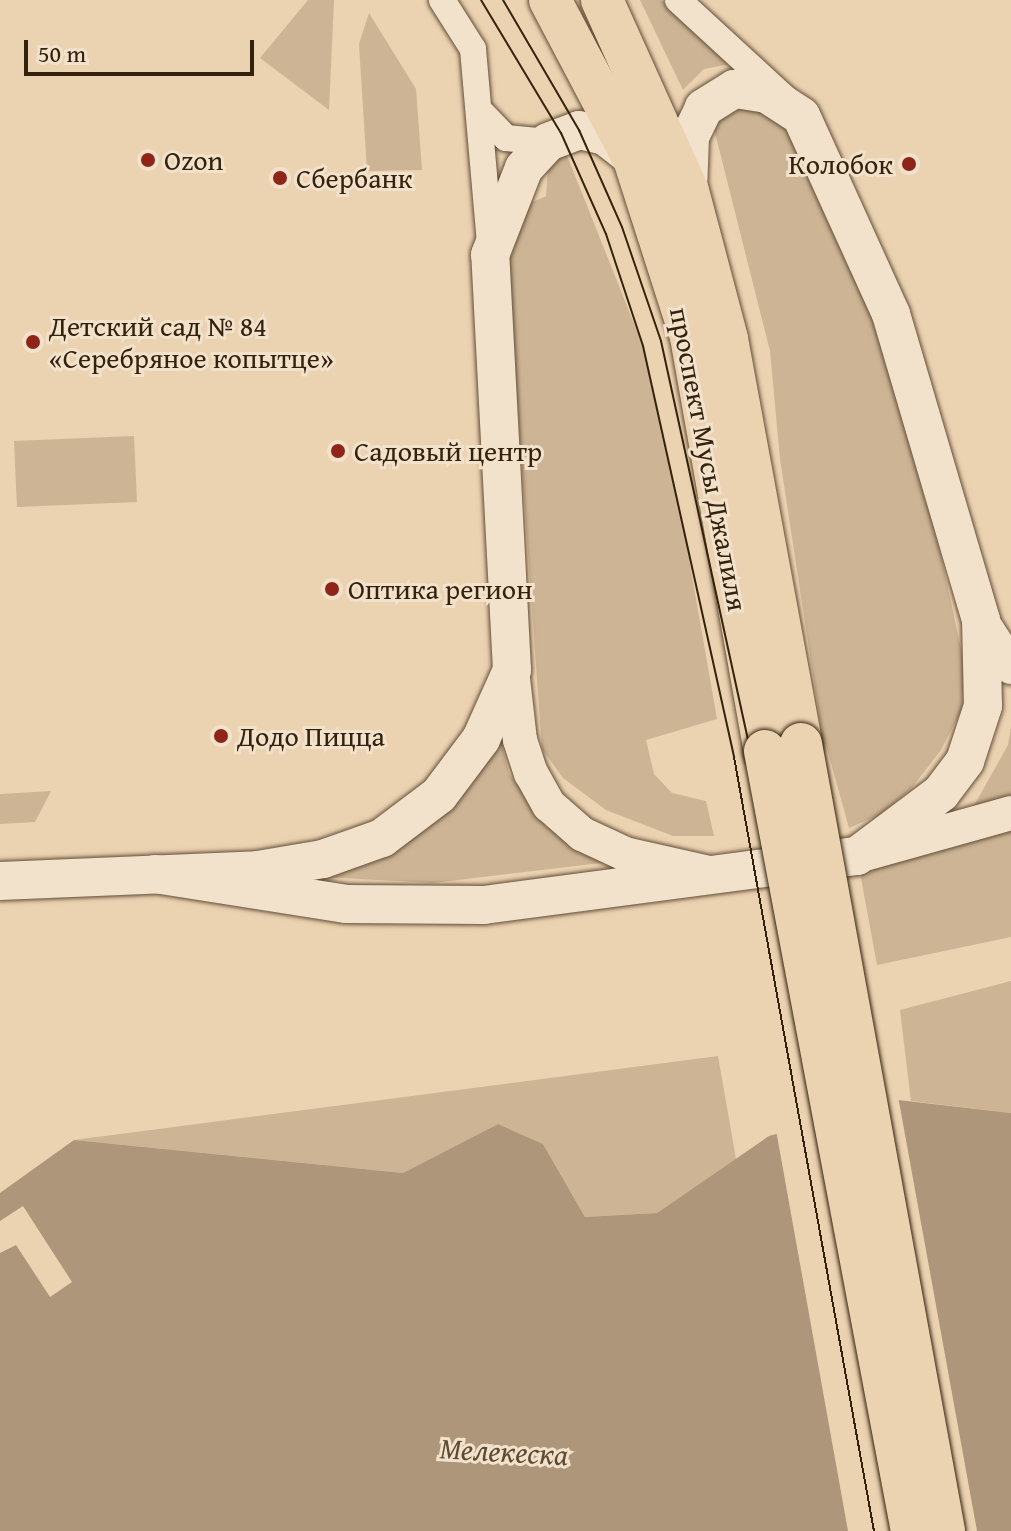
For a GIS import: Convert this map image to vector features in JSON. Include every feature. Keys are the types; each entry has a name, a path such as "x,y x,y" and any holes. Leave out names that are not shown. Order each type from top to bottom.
{"main road":[{"name":"проспект Мусы Джалиля","path":"550,0 634,159 691,337 783,748"},
{"name":"проспект Мусы Джалиля","path":"602,0 641,80 688,191 727,339 783,748"},
{"path":"155,874 346,904 432,908 857,856 941,793 965,761 983,706 981,620 891,314 801,116 767,94 734,89 704,108 690,137 688,191"},
{"path":"0,881 258,870 323,859 382,838 439,795 481,739 512,670 490,255 524,168 548,142 579,130 605,136 634,159"},
{"path":"783,748 912,1531"},
{"path":"783,748 944,1531"}],"street":[{"path":"442,0 473,49 490,255"},
{"path":"613,0 641,80"},
{"path":"678,0 766,76 801,116"},
{"path":"479,110 506,138 548,142"},
{"path":"981,620 1011,667"},
{"path":"512,670 520,740 549,805 582,834 625,854 718,875"},
{"path":"857,856 1011,813"}],"shaded area":[{"path":"308,0 334,0 329,110 260,58"},
{"path":"640,0 661,0 735,63 704,69 683,90"},
{"path":"369,13 416,89 422,170 367,171 359,44"},
{"path":"714,107 778,110 877,319 917,446 964,662 962,709 941,750 910,790 879,815 849,828 821,727 780,459 770,351 711,117"},
{"path":"564,148 643,346 684,530 717,719 646,740 654,774 672,793 706,801 714,836 673,836 606,810 563,778 542,749 507,257 518,209 546,196 549,156"},
{"path":"134,436 137,502 17,507 14,441"},
{"path":"1011,727 1011,799 971,811 1008,745"},
{"path":"501,741 509,774 529,800 626,860 433,883 287,875 479,769"},
{"path":"51,791 35,822 0,824 0,794"},
{"path":"1011,826 1011,937 877,965 859,867"},
{"path":"1011,981 1011,1113 911,1101 900,1010"},
{"path":"718,1056 736,1159 657,1213 585,1217 543,1144 498,1124 403,1173 74,1140"}],"water":[{"name":"Мелекеска","path":"898,1100 1011,1113 1011,1531 0,1531 0,1193 74,1140 403,1173 498,1124 543,1144 585,1217 657,1213 769,1136"}],"pier":[{"path":"898,1096 977,1531 848,1531 776,1130"},
{"path":"23,1206 72,1282 50,1297 16,1245 0,1253 0,1221"}],"tram line":[{"path":"481,0 561,133 606,234 643,346 734,757 874,1531"},
{"path":"503,0 579,130 622,227 661,341 751,754 892,1531"}],"place":[{"name":"Ozon","path":"148,160"},
{"name":"Колобок","path":"909,164"},
{"name":"Сбербанк","path":"280,178"},
{"name":"Детский сад № 84 «Серебряное копытце»","path":"33,342"},
{"name":"Садовый центр","path":"338,451"},
{"name":"Оптика регион","path":"332,589"},
{"name":"Додо Пицца","path":"221,736"}]}
